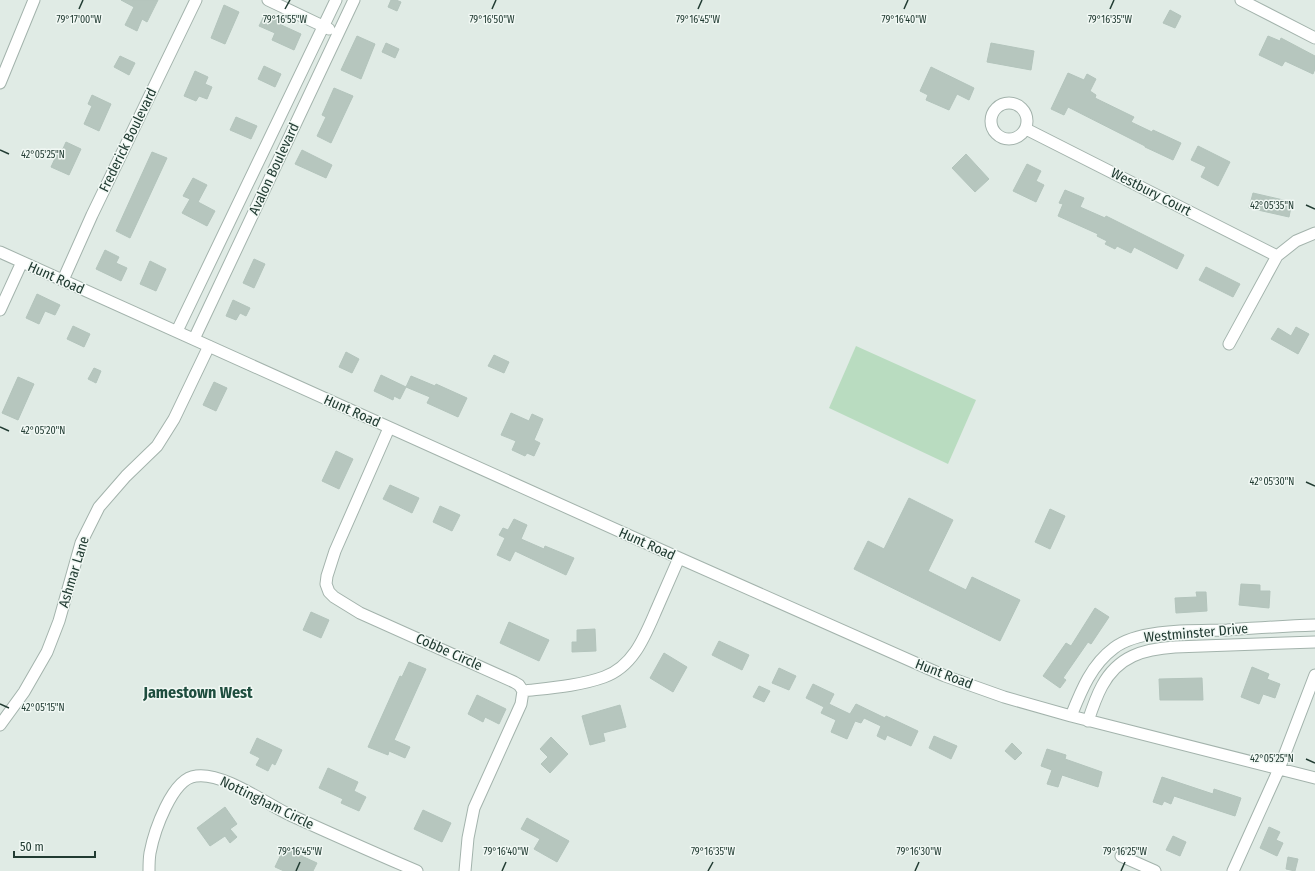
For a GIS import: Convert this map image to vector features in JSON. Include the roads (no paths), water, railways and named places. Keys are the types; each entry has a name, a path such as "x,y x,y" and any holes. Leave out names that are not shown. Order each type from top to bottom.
{"street":[{"path":"0,83 34,0"},
{"name":"Frederick Boulevard","path":"63,280 92,215 196,0"},
{"path":"268,0 338,33"},
{"name":"Avalon Boulevard","path":"177,331 336,0"},
{"name":"Avalon Boulevard","path":"194,339 354,0"},
{"path":"1241,0 1315,38"},
{"name":"Westbury Court","path":"1026,128 1277,256"},
{"path":"1229,344 1277,256 1296,241 1315,233"},
{"name":"Hunt Road","path":"0,252 944,676 1004,697 1088,721 1315,778"},
{"path":"0,310 22,262"},
{"name":"Ashmar Lane","path":"0,726 24,692 47,652 59,621 81,543 98,507 126,476 157,446 174,419 208,346"},
{"name":"Cobbe Circle","path":"390,428 335,551 327,576 326,584 329,592 334,597 360,613 514,682 519,685 523,692"},
{"path":"465,871 468,838 474,808 521,704 523,692 598,679 605,677 625,665 636,652 645,636 679,558"},
{"name":"Westminster Drive","path":"1071,716 1084,684 1101,660 1114,647 1128,640 1160,633 1315,625"},
{"name":"Westminster Drive","path":"1088,721 1101,687 1107,677 1127,658 1140,652 1154,648 1315,642"},
{"path":"1233,871 1279,769 1315,675"},
{"name":"Nottingham Circle","path":"149,871 150,852 163,812 179,784 185,779 195,776 209,776 235,785 287,813 417,871"},
{"path":"1121,856 1155,871"}],"district":[{"name":"Jamestown West","path":"198,692"}]}
